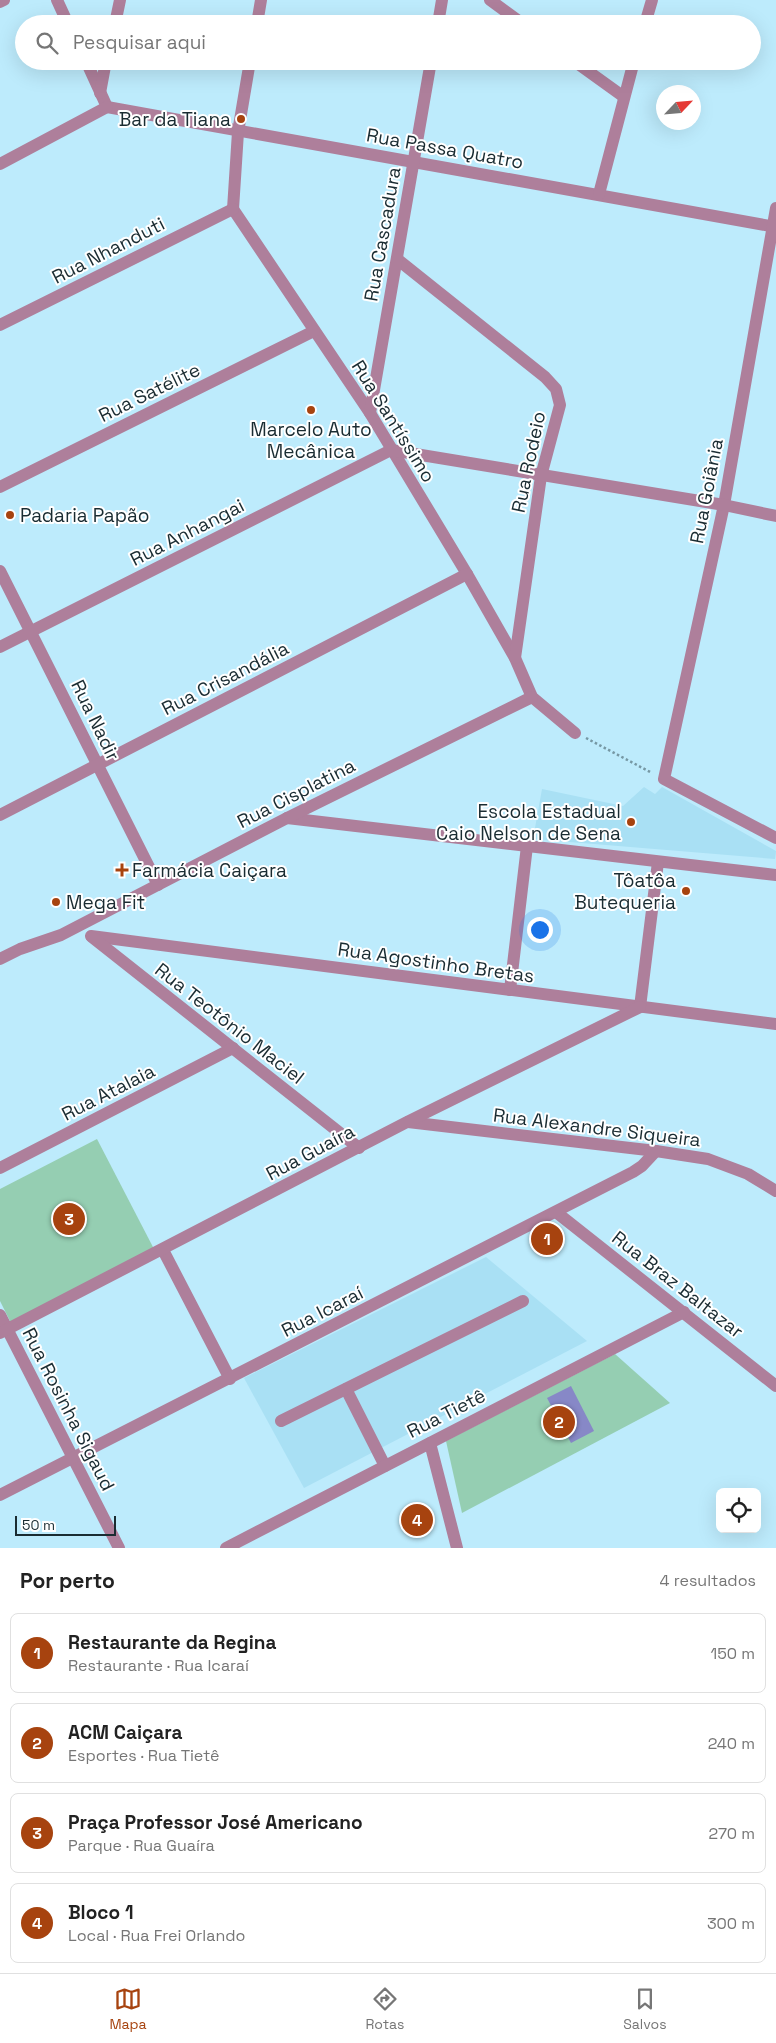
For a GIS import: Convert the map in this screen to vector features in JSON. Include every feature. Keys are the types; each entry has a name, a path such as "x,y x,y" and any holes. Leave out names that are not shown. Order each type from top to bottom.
{"street":[{"path":"0,2 4,0"},
{"path":"58,0 64,15"},
{"path":"117,15 120,0"},
{"path":"258,15 261,0"},
{"path":"440,15 442,0"},
{"path":"490,0 511,15"},
{"path":"648,15 652,0"},
{"path":"0,164 107,107 90,70"},
{"path":"100,93 104,70"},
{"path":"233,209 238,132 248,70"},
{"name":"Rua Cascadura","path":"370,413 429,70"},
{"path":"586,70 624,97"},
{"path":"599,194 632,70"},
{"name":"Rua Passa Quatro","path":"107,107 774,227"},
{"name":"Rua Goiânia","path":"664,779 724,505 776,208"},
{"name":"Rua Nhanduti","path":"0,325 233,209"},
{"name":"Rua Santíssimo","path":"233,209 370,413 468,574 514,658 532,698"},
{"name":"Rua Rodeio","path":"397,260 545,378 556,389 560,406 541,476 514,658"},
{"name":"Rua Satélite","path":"0,487 314,331"},
{"path":"391,450 724,505 776,516"},
{"name":"Rua Anhangai","path":"0,647 391,450"},
{"name":"Rua Nadir","path":"0,571 158,885"},
{"name":"Rua Crisandália","path":"0,814 468,574"},
{"path":"532,698 575,733"},
{"name":"Rua Cisplatina","path":"0,959 20,949 61,935 287,818 532,698"},
{"path":"664,779 776,838"},
{"path":"287,818 776,875"},
{"path":"510,990 527,846"},
{"path":"640,1007 658,862"},
{"name":"Rua Teotônio Maciel","path":"79,926 359,1148"},
{"name":"Rua Agostinho Bretas","path":"91,936 776,1024"},
{"name":"Rua Guaíra","path":"4,1331 408,1122 640,1007"},
{"name":"Rua Atalaia","path":"0,1168 233,1048"},
{"name":"Rua Alexandre Siqueira","path":"408,1122 656,1151 708,1159 748,1174 776,1191"},
{"name":"Rua Icaraí","path":"0,1495 633,1172 642,1166 656,1151"},
{"name":"Rua Braz Baltazar","path":"556,1212 776,1386"},
{"path":"163,1250 230,1379"},
{"path":"281,1422 523,1301"},
{"name":"Rua Tietê","path":"226,1548 684,1312"},
{"name":"Rua Rosinha Sigaud","path":"0,1315 4,1331 119,1548"},
{"path":"346,1389 385,1466"},
{"path":"430,1443 457,1548"}],"path":[{"path":"575,733 664,779"}],"shaded area":[{"name":"Escola Estadual Caio Nelson de Sena","path":"644,787 655,794 662,787 776,851 775,859 533,839 542,789 623,806"},
{"path":"486,1257 587,1341 304,1488 244,1378"}],"green space":[{"path":"97,1139 154,1249 12,1325 0,1301 0,1189"},
{"path":"615,1354 670,1403 462,1513 446,1441"}],"water":[{"path":"571,1386 594,1431 571,1443 547,1398"}],"place":[{"name":"Bar da Tiana","path":"241,119"},
{"name":"Marcelo Auto Mecânica","path":"311,410"},
{"name":"Padaria Papão","path":"10,515"},
{"name":"Escola Estadual Caio Nelson de Sena","path":"631,822"},
{"name":"Farmácia Caiçara","path":"122,870"},
{"name":"Tôatôa Butequeria","path":"686,891"},
{"name":"Mega Fit","path":"56,902"},
{"name":"Praça Professor José Americano","path":"69,1219"},
{"name":"Restaurante da Regina","path":"547,1239"},
{"name":"ACM Caiçara","path":"559,1422"},
{"name":"Bloco 1","path":"417,1520"}]}
